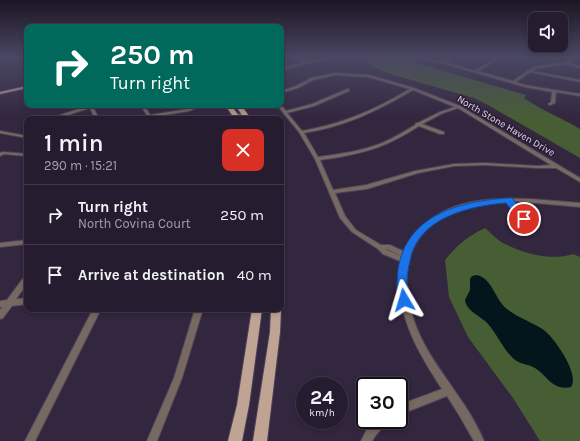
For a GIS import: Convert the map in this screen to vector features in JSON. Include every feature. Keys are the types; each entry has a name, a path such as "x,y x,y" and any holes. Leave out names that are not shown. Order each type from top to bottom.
{"main road":[{"path":"0,92 24,87"},
{"path":"235,441 243,405 257,312"},
{"path":"260,441 275,332 276,312"}],"street":[{"name":"North Stone Haven Drive","path":"284,91 316,78"},
{"name":"North Stone Haven Drive","path":"371,78 459,106 580,180"},
{"path":"494,78 513,83 580,95"},
{"path":"513,83 520,78"},
{"path":"563,78 580,81"},
{"path":"285,112 313,105 348,90"},
{"path":"301,132 336,126 361,117 413,90"},
{"path":"550,104 553,103 554,90"},
{"path":"317,159 348,154 373,147 392,139 436,114 459,106"},
{"path":"61,116 87,108"},
{"path":"158,116 190,108"},
{"path":"282,108 301,132 317,159 332,192 338,210 347,224 362,237 380,247 388,248 406,257"},
{"path":"417,124 442,134"},
{"path":"0,132 24,136"},
{"path":"0,136 6,133"},
{"path":"2,154 24,155"},
{"path":"332,192 367,187 417,172 454,165 485,164 537,167 558,166"},
{"path":"479,441 464,414 427,356 411,324 402,283 406,257 417,234 442,215 480,202 509,200 580,206"},
{"path":"509,200 527,225"},
{"path":"0,245 24,242"},
{"path":"0,316 24,283"},
{"path":"0,304 24,301"},
{"path":"30,441 95,312"},
{"path":"152,441 178,378 198,312"},
{"path":"408,407 449,391"},
{"path":"366,441 374,429"}],"green space":[{"path":"403,78 466,78 526,95 524,98 580,129 580,158 488,105 474,98"},
{"path":"485,228 502,243 521,251 548,257 573,254 580,257 580,441 540,441 513,398 468,337 449,297 445,260 463,241"}],"water":[{"path":"477,275 487,281 507,309 549,334 565,357 569,366 573,381 571,387 559,387 551,382 540,371 514,359 505,349 488,324 468,307 465,300 470,290 470,279 472,276"}],"route":[{"path":"404,300 402,283 405,260 410,245 417,234 428,224 452,210 466,205 495,200 509,200 524,219"}]}
